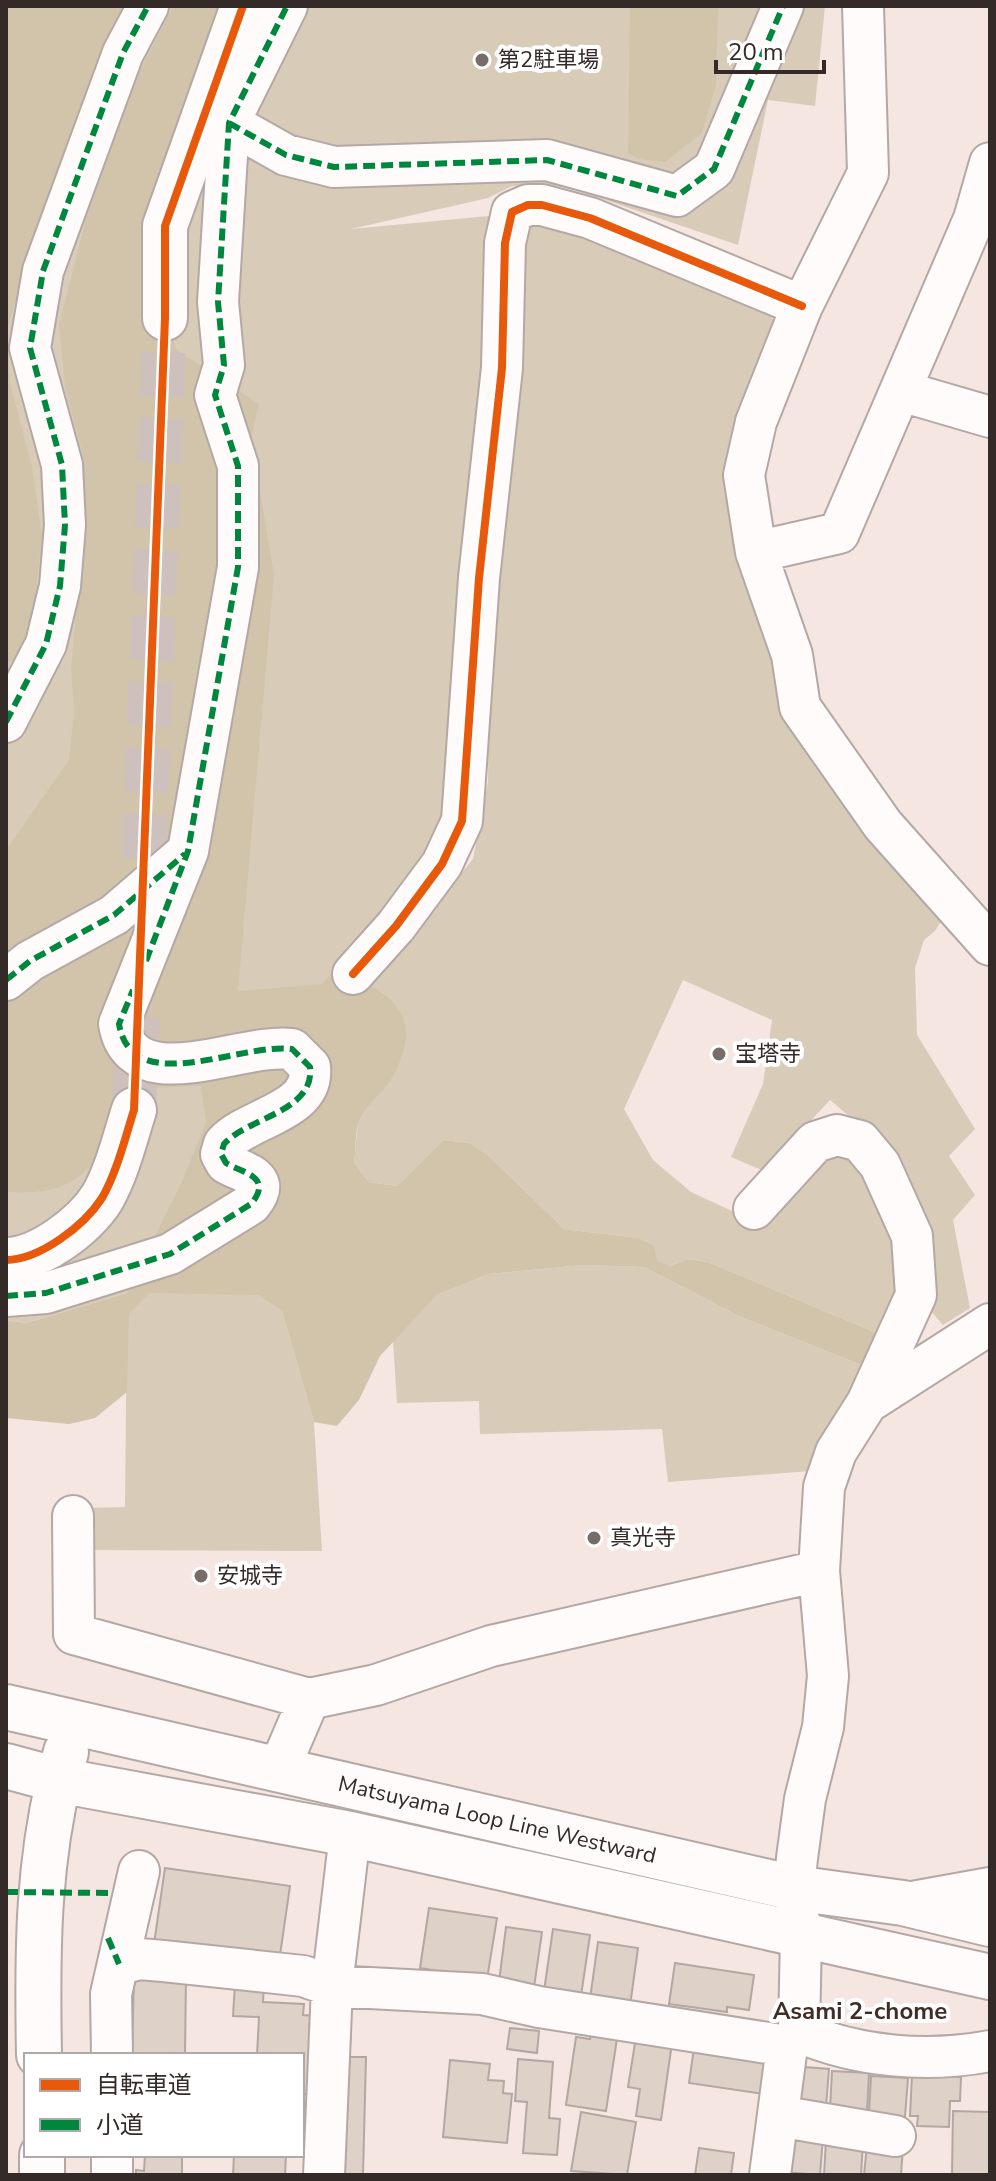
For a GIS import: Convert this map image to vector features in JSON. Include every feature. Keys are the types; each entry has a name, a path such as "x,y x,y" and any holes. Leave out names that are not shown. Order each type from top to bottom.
{"street":[{"path":"6,722 46,644 60,586 65,525 62,465 30,348 43,271 123,53 148,6"},
{"path":"165,318 165,226 243,6"},
{"path":"6,1296 46,1293 170,1254 251,1204 257,1193 256,1180 248,1171 226,1163 221,1154 224,1144 299,1098 309,1085 310,1067 292,1049 151,1064 128,1049 121,1037 119,1024 188,851 238,567 238,466 215,395 224,365 218,302 229,123 287,6"},
{"path":"229,123 286,155 334,167 547,160 677,196 714,169 783,6"},
{"path":"872,14 868,173 802,306 756,422 744,475 756,552 792,655 800,707 883,825 985,929"},
{"path":"756,552 839,533 901,391 982,222 990,163"},
{"path":"353,974 396,926 442,864 462,821 479,578 502,368 505,243 512,212 528,205 566,210 802,306"},
{"path":"901,391 990,417"},
{"path":"6,980 30,961 114,915 188,851"},
{"path":"6,1260 19,1260 47,1250 101,1199 134,1110"},
{"path":"754,1209 815,1142 837,1135 860,1141 880,1165 912,1236 916,1295 867,1403 836,1452 824,1487 819,1571 828,1676 823,1727 799,1831 794,1888 801,1934 793,2039 770,2175"},
{"path":"867,1403 990,1324"},
{"path":"73,1516 74,1634 309,1699 376,1685 491,1646 819,1571"},
{"path":"279,1769 309,1699"},
{"name":"Matsuyama Loop Line Westward","path":"6,1707 794,1888 903,1903 990,1924"},
{"path":"39,2053 36,1937 47,1831 74,1723"},
{"name":"Matsuyama Loop Line Westward","path":"6,1766 58,1780 350,1834 990,1977"},
{"path":"324,2175 332,1986 350,1834"},
{"path":"112,2053 111,1994 139,1871"},
{"path":"903,1903 990,1888"},
{"path":"119,1964 140,1959 179,1962 303,1976 332,1986 482,1994 539,2007 908,2057 990,2051"},
{"path":"778,2116 895,2136"}],"shaded area":[{"path":"6,6 825,6 815,106 768,100 738,245 567,187 512,186 488,198 351,229 499,215 447,815 370,984 473,859 488,782 490,584 514,230 537,218 789,310 751,395 766,621 948,910 935,931 924,940 915,968 917,1035 975,1129 949,1156 975,1195 953,1220 970,1308 943,1325 931,1311 869,1133 830,1100 764,1171 731,1157 763,1084 772,1020 683,980 624,1109 653,1160 691,1192 762,1225 813,1166 826,1157 854,1151 889,1202 902,1293 879,1334 708,1262 687,1259 671,1266 656,1261 638,1238 564,1229 489,1156 470,1143 443,1140 397,1186 369,1182 354,1163 358,1121 282,1311 314,1422 322,1551 87,1550 87,1508 125,1507 127,1293 26,1323 6,1320"},
{"path":"6,6 130,6 30,252 7,330 10,383 32,467 42,537 32,626 15,660 6,663"},
{"path":"173,6 268,6 201,148 160,307 177,350 259,404 251,438 274,575 238,991 322,984 337,967 387,996 397,1008 404,1021 406,1036 402,1054 390,1082 362,1114 357,1130 354,1163 369,1182 397,1186 443,1140 470,1143 489,1156 564,1229 638,1238 654,1246 657,1261 671,1266 687,1259 708,1262 879,1334 864,1366 739,1316 644,1267 583,1265 489,1274 437,1295 380,1356 359,1400 337,1426 314,1422 282,1311 260,1295 149,1293 129,1314 127,1392 95,1418 69,1424 6,1418 6,1320 26,1323 127,1293 180,1186 206,1122 201,1086 142,1088 92,1165 78,1178 60,1187 36,1192 6,1192 6,850 69,760 74,711 71,669 83,538 83,456 65,386 59,325 86,219 136,79"},
{"path":"630,6 718,6 716,85 702,133 665,162 639,159 628,153"},
{"path":"583,1265 644,1267 739,1316 864,1366 810,1471 668,1482 662,1429 480,1434 479,1401 397,1403 393,1341 437,1295 489,1274"}],"building":[{"path":"165,1868 290,1886 279,1962 154,1944"},
{"path":"429,1908 497,1918 487,1979 420,1968"},
{"path":"506,1927 542,1932 534,1987 499,1982"},
{"path":"553,1929 590,1935 581,1996 544,1991"},
{"path":"598,1942 638,1948 630,2006 590,1999"},
{"path":"675,1963 754,1975 749,2010 727,2007 727,2012 669,2004"},
{"path":"134,1974 186,1975 185,2053 132,2053"},
{"path":"235,1983 264,1984 263,2002 304,2004 303,2015 316,2016 312,2095 304,2094 304,2053 257,2053 259,2017 233,2016"},
{"path":"510,2028 539,2031 537,2053 507,2049"},
{"path":"592,2028 618,2032 606,2111 566,2105 576,2037 590,2039"},
{"path":"636,2037 672,2043 661,2120 636,2116 640,2089 628,2087"},
{"path":"695,2041 770,2052 764,2094 689,2083"},
{"path":"338,2057 366,2057 363,2175 334,2175"},
{"path":"518,2059 553,2062 549,2118 560,2119 557,2155 523,2153 527,2102 515,2101"},
{"path":"450,2060 490,2064 488,2080 504,2081 503,2093 512,2094 507,2143 443,2137"},
{"path":"792,2066 829,2069 826,2107 789,2104"},
{"path":"832,2071 869,2073 867,2111 830,2109"},
{"path":"912,2075 961,2077 960,2101 950,2101 949,2127 917,2126 918,2116 910,2116"},
{"path":"871,2076 908,2078 905,2117 869,2114"},
{"path":"953,2111 990,2112 990,2175 952,2175"},
{"path":"581,2112 636,2122 627,2175 571,2171"},
{"path":"787,2134 823,2137 820,2175 783,2172"},
{"path":"826,2140 863,2142 861,2175 824,2175"},
{"path":"867,2145 903,2147 901,2175 864,2175"},
{"path":"699,2148 734,2153 731,2175 695,2175"},
{"path":"145,2157 182,2157 182,2175 136,2175 136,2170 144,2171"},
{"path":"234,2157 286,2157 285,2175 233,2175"}],"tunnel":[{"path":"141,924 165,318"},
{"path":"134,1110 138,1017"}],"marked path":[{"path":"6,722 46,644 60,586 65,525 62,465 30,348 43,271 123,53 148,6"},
{"path":"146,961 188,851 238,567 238,466 215,395 224,365 218,302 229,123 287,6"},
{"path":"229,123 286,155 334,167 547,160 677,196 714,169 783,6"},
{"path":"6,980 30,961 114,915 185,854"},
{"path":"6,1296 46,1293 170,1254 251,1204 257,1195 257,1181 226,1163 221,1154 224,1144 291,1104 309,1082 310,1067 292,1049 270,1049 191,1062 166,1063 144,1059 128,1047 119,1024 133,990"},
{"path":"6,1892 111,1893"},
{"path":"108,1938 119,1964"}],"cycle path":[{"path":"6,1260 32,1254 60,1240 94,1209 112,1177 134,1110 165,318 165,226 243,6"},
{"path":"353,974 396,926 442,864 462,821 479,578 502,368 505,243 512,212 528,205 542,205 590,218 802,306"}],"place":[{"name":"第2駐車場","path":"482,60"},
{"name":"宝塔寺","path":"719,1054"},
{"name":"真光寺","path":"594,1538"},
{"name":"安城寺","path":"201,1576"}],"district":[{"name":"Asami 2-chome","path":"860,2011"}]}
